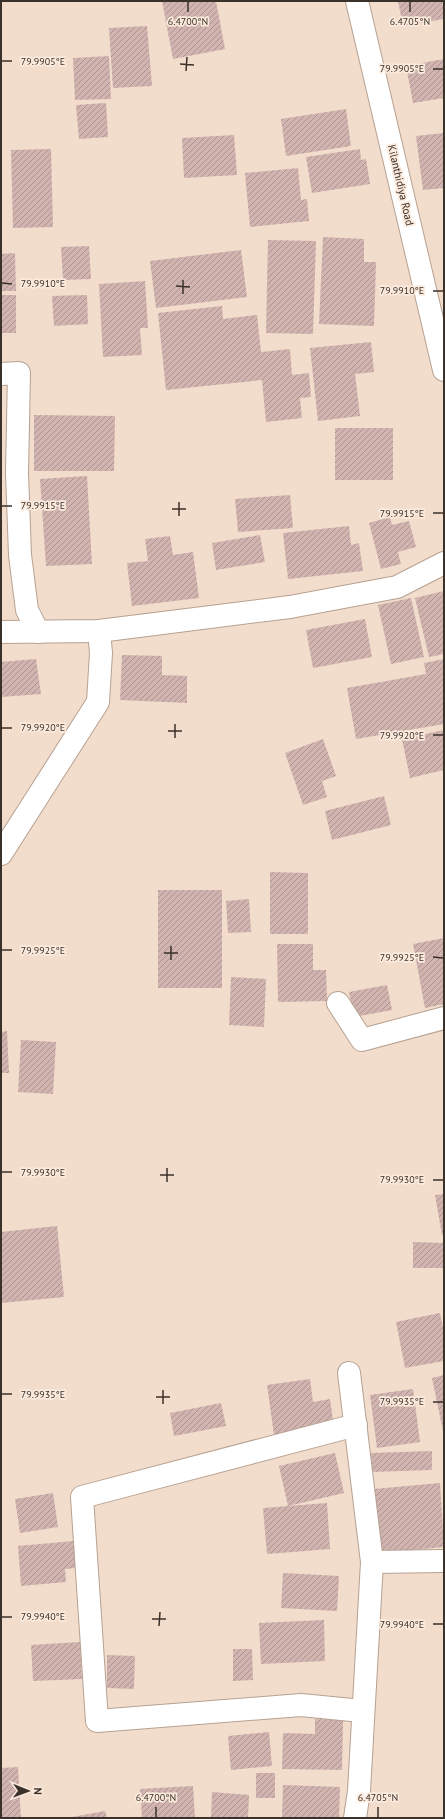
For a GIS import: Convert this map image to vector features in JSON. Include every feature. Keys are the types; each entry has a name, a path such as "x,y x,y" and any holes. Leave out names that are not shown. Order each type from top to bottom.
{"street":[{"name":"Kilanthidiya Road","path":"358,1 444,370"},
{"path":"1,374 19,373 17,473 20,555 27,610 38,632"},
{"path":"1,632 99,631 290,607 397,587 444,563"},
{"path":"1,854 98,702 101,653 99,631"},
{"path":"338,1003 362,1040 444,1018"},
{"path":"349,1373 372,1562 362,1711 359,1791 356,1818"},
{"path":"356,1425 82,1497 97,1721 301,1705 362,1711"},
{"path":"372,1562 444,1561"}],"building":[{"path":"162,1 216,1 225,49 173,59"},
{"path":"398,1 444,1 444,19 403,26"},
{"path":"147,26 152,86 113,88 109,28"},
{"path":"109,56 111,99 75,100 73,58"},
{"path":"444,59 444,98 413,103 406,66"},
{"path":"106,103 108,137 79,139 76,105"},
{"path":"346,109 351,146 286,156 281,119"},
{"path":"444,133 444,188 423,190 416,136"},
{"path":"234,135 237,175 184,178 182,138"},
{"path":"51,149 53,227 13,228 11,150"},
{"path":"360,149 361,160 366,159 370,184 312,193 306,157"},
{"path":"298,168 301,200 307,199 309,221 250,227 245,173"},
{"path":"323,237 364,239 364,262 376,262 374,326 319,324"},
{"path":"268,240 316,241 313,334 266,333"},
{"path":"89,246 91,279 63,280 61,247"},
{"path":"241,250 247,297 156,308 150,261"},
{"path":"15,253 16,291 1,291 1,254"},
{"path":"145,281 148,328 140,328 142,355 103,357 99,284"},
{"path":"1,295 16,295 16,333 1,333"},
{"path":"87,295 88,324 54,326 52,296"},
{"path":"222,306 223,319 257,315 261,352 290,349 292,375 309,373 311,397 300,398 302,418 266,422 262,380 166,390 158,313"},
{"path":"371,342 374,372 355,374 360,416 318,421 310,348"},
{"path":"34,415 115,416 114,471 34,471"},
{"path":"335,428 393,428 393,480 335,480"},
{"path":"87,476 92,564 46,566 40,479"},
{"path":"290,495 293,528 238,532 235,499"},
{"path":"390,517 392,525 409,521 416,547 398,552 401,564 381,569 369,523"},
{"path":"349,526 351,545 359,543 363,571 288,579 283,533"},
{"path":"260,535 265,562 216,570 212,543"},
{"path":"170,536 173,555 193,552 199,598 132,606 127,563 148,561 145,539"},
{"path":"444,591 444,654 429,657 415,598"},
{"path":"411,598 424,657 391,664 378,605"},
{"path":"365,619 372,657 313,668 306,630"},
{"path":"122,655 162,656 162,675 187,676 187,703 120,700"},
{"path":"36,659 41,694 1,697 1,662"},
{"path":"444,659 444,724 356,739 347,688 426,674 424,663"},
{"path":"444,730 444,770 410,778 402,739"},
{"path":"323,739 336,776 322,781 327,797 303,805 285,753"},
{"path":"384,796 391,825 332,840 325,811"},
{"path":"270,872 308,873 308,934 270,934"},
{"path":"158,890 222,890 222,988 158,988"},
{"path":"249,899 251,932 228,933 226,901"},
{"path":"444,938 444,1004 425,1008 413,944"},
{"path":"277,944 313,944 313,970 326,970 327,1001 278,1002"},
{"path":"231,977 266,979 264,1027 229,1025"},
{"path":"387,985 392,1010 354,1017 349,992"},
{"path":"7,1031 9,1073 1,1073 1,1032"},
{"path":"21,1040 56,1042 53,1094 18,1092"},
{"path":"444,1194 444,1235 442,1235 435,1195"},
{"path":"57,1226 64,1297 1,1303 1,1232"},
{"path":"413,1242 444,1243 444,1268 413,1268"},
{"path":"440,1313 444,1332 444,1361 405,1368 396,1322"},
{"path":"444,1375 444,1431 443,1431 432,1378"},
{"path":"310,1379 313,1402 330,1399 334,1427 274,1435 267,1385"},
{"path":"413,1389 420,1442 377,1448 370,1395"},
{"path":"221,1403 226,1426 174,1436 170,1413"},
{"path":"432,1451 432,1470 372,1472 371,1453"},
{"path":"335,1453 344,1493 288,1506 279,1466"},
{"path":"440,1483 444,1547 379,1553 374,1489"},
{"path":"53,1493 58,1527 20,1533 15,1499"},
{"path":"327,1503 330,1549 267,1554 263,1508"},
{"path":"74,1541 76,1568 65,1569 66,1582 21,1586 18,1546"},
{"path":"283,1573 339,1576 337,1611 281,1608"},
{"path":"324,1620 325,1661 261,1664 259,1623"},
{"path":"80,1642 82,1679 33,1681 31,1645"},
{"path":"233,1649 252,1649 253,1680 233,1681"},
{"path":"107,1655 135,1656 134,1689 107,1688"},
{"path":"315,1719 343,1720 342,1770 282,1769 283,1733 315,1734"},
{"path":"269,1732 272,1766 231,1770 228,1736"},
{"path":"18,1767 21,1818 1,1818 1,1768"},
{"path":"256,1773 275,1773 275,1798 256,1798"},
{"path":"283,1785 340,1787 339,1818 282,1818"},
{"path":"193,1786 195,1818 142,1818 140,1789"},
{"path":"212,1792 249,1795 248,1818 211,1818"},
{"path":"105,1811 107,1818 72,1818 72,1817"}]}
